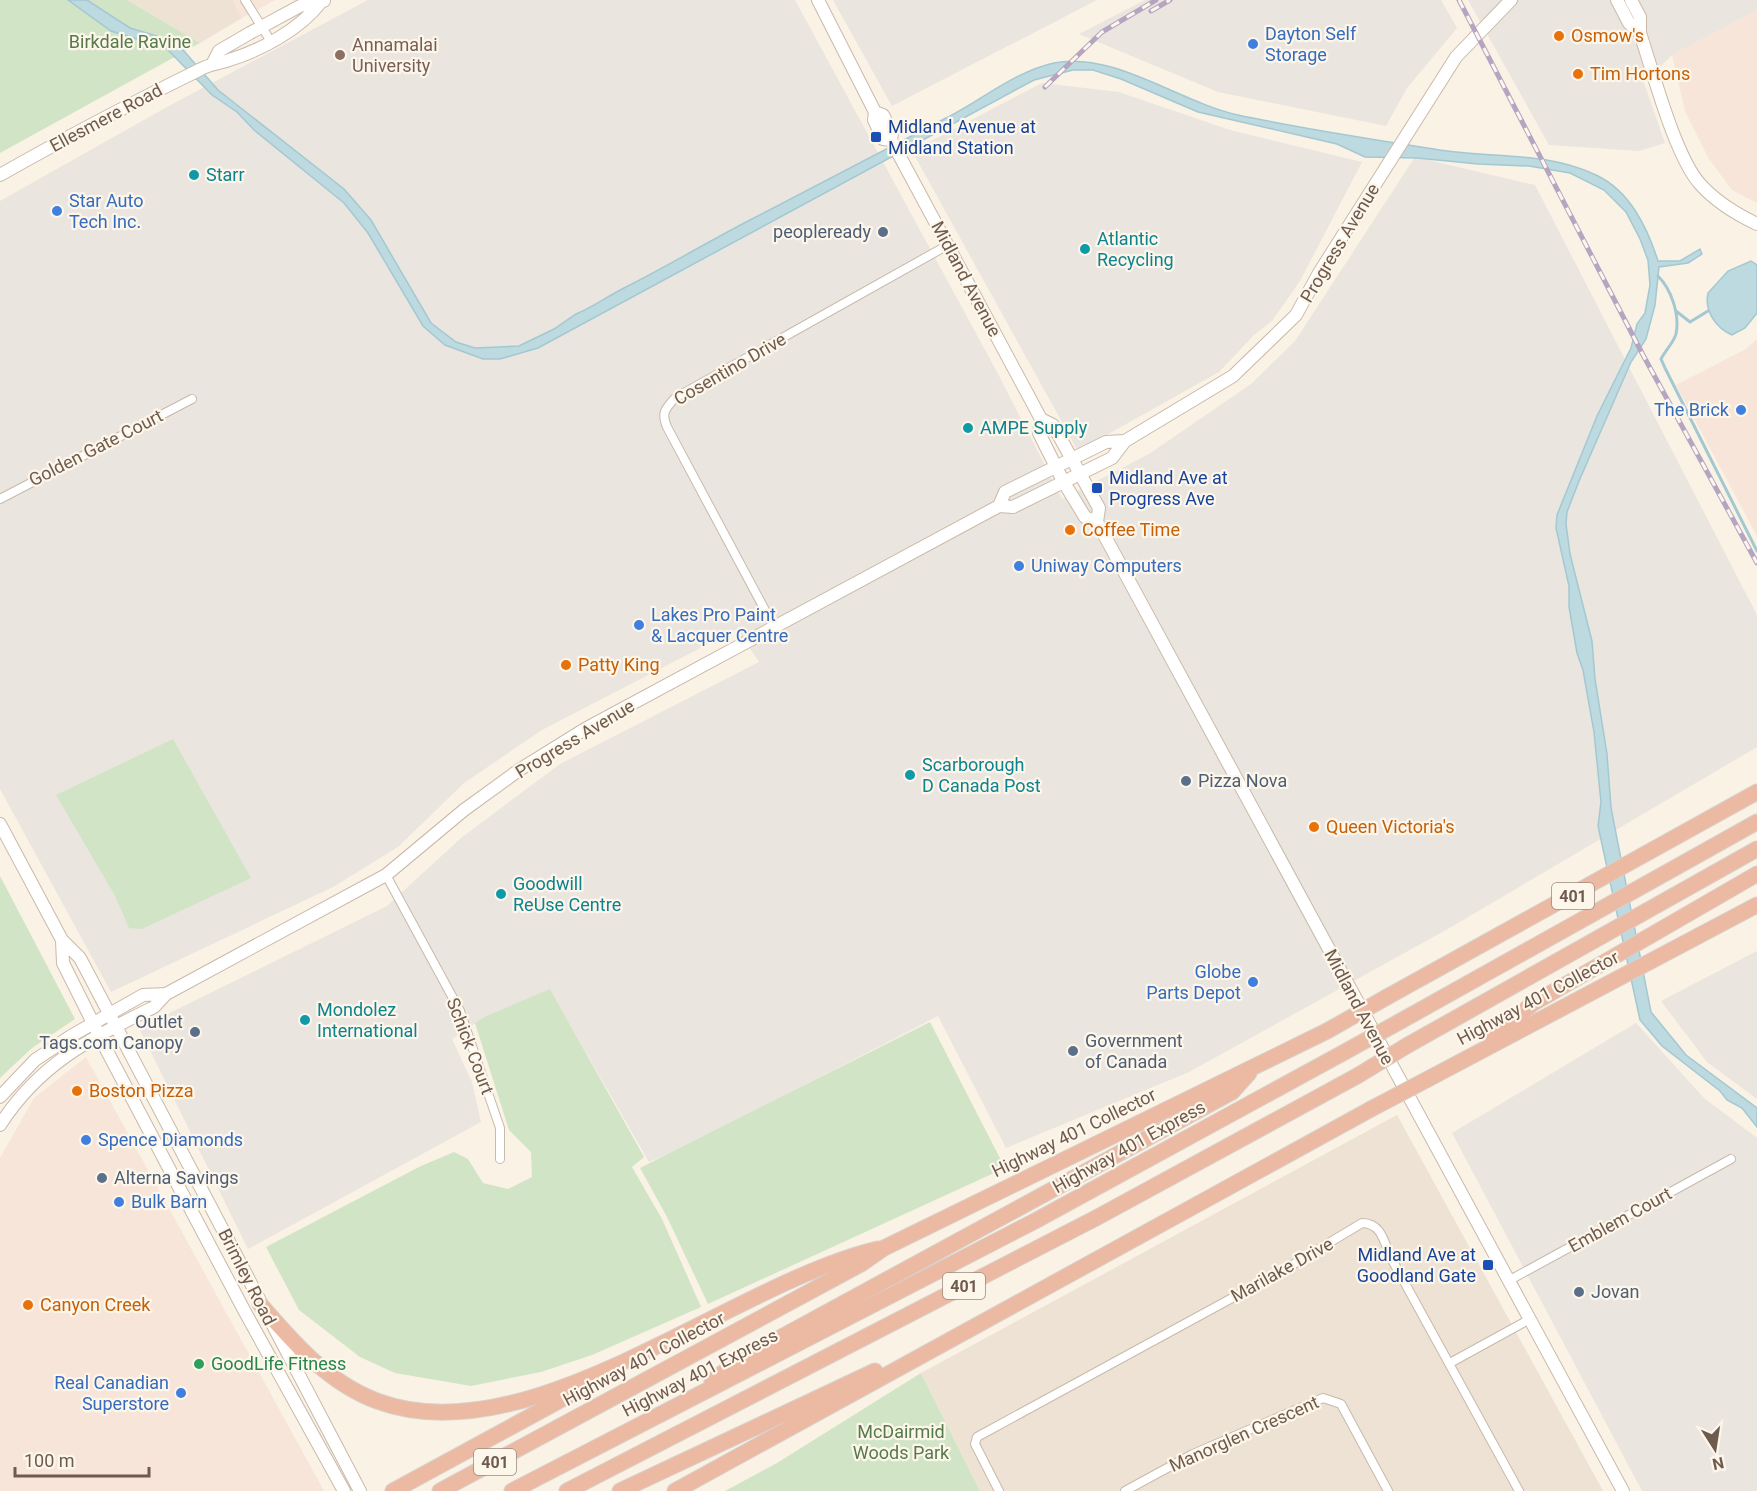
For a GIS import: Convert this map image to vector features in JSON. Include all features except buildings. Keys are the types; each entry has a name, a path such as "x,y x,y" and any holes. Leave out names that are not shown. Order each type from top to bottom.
{"highway":[{"name":"Highway 401 Collector","path":"440,1491 861,1264 884,1248 1327,1031 1757,792"},
{"name":"Highway 401 Express","path":"512,1491 1035,1221 1399,1022 1757,822"},
{"name":"401","path":"567,1491 1096,1218 1357,1076 1757,849"},
{"path":"1475,1054 1532,1004 1757,874"},
{"name":"Highway 401 Collector","path":"675,1491 1064,1280 1371,1109 1757,905"},
{"path":"673,1409 741,1359 1232,1092 1255,1066"},
{"path":"260,1304 302,1352 329,1374 377,1401 411,1409 446,1412 477,1409 544,1393 602,1373 778,1288 856,1254 884,1248"},
{"path":"620,1491 764,1425 1064,1280"},
{"path":"393,1491 578,1391 602,1373"}],"main road":[{"name":"Midland Avenue","path":"818,0 875,112 883,116 891,133 891,140 1041,419 1053,425 1099,508 1096,522"},
{"name":"Progress Avenue","path":"0,1124 40,1074 62,1057 154,1007 166,994 386,875 464,810 519,770 585,729 999,506 1013,507 1112,458 1125,441 1233,376 1296,315 1319,273 1456,57 1511,0"},
{"path":"1617,0 1629,23 1640,33"},
{"path":"1631,0 1640,17 1640,33 1678,144 1699,183 1733,213 1757,224"},
{"name":"Ellesmere Road","path":"213,63 219,51 300,6 323,1"},
{"name":"Ellesmere Road","path":"0,175 177,81 213,63 228,61 308,20 323,1"},
{"name":"Midland Avenue","path":"1041,419 1039,433 1063,481 1084,516 1096,522 1623,1491"},
{"name":"Progress Avenue","path":"999,506 1005,492 1106,442 1125,441"},
{"name":"Brimley Road","path":"0,824 62,940 80,958 260,1304 360,1490"},
{"name":"Brimley Road","path":"62,940 63,963 100,1036 240,1303 344,1491"},
{"name":"Progress Avenue","path":"0,1097 35,1060 93,1022 143,995 166,994"},
{"path":"167,1162 183,1154"}],"street":[{"path":"245,0 270,40"},
{"name":"Cosentino Drive","path":"774,627 667,427 662,416 664,409 675,398 948,245"},
{"name":"Golden Gate Court","path":"0,499 192,399"},
{"name":"Schick Court","path":"386,875 460,1011 500,1128 500,1159"},
{"name":"Emblem Court","path":"1508,1281 1731,1159"},
{"name":"Marilake Drive","path":"999,1491 978,1452 975,1444 978,1437 1309,1256 1362,1223 1372,1224 1378,1228 1390,1256 1519,1491"},
{"path":"1450,1364 1530,1319"},
{"name":"Manorglen Crescent","path":"1125,1491 1193,1454 1323,1398 1341,1404 1388,1491"}],"shaded area":[{"path":"127,0 233,0 242,18 200,43"},
{"path":"233,0 275,0 242,18"},
{"path":"368,0 795,0 997,372 1062,499 1149,454 1251,384 1295,341 1415,157 1535,185 1757,615 1757,747 1446,930 1189,1072 1006,1148 938,1016 681,1149 649,1162 550,990 486,1016 452,1039 472,1082 481,1122 248,1249 139,1028 387,906 461,838 560,764 759,662 737,629 542,730 464,783 398,847 333,887 111,992 0,789 0,201 167,107"},
{"path":"833,0 1097,0 892,106"},
{"path":"1145,0 1441,0 1457,28 1407,88 1386,126 1218,92 1079,34"},
{"path":"1468,0 1757,0 1757,10 1672,55 1644,83 1665,143 1639,151 1549,145"},
{"path":"1757,10 1757,203 1732,190 1709,159 1685,111 1672,55"},
{"name":"Atlantic Recycling","path":"1042,83 1119,92 1230,130 1362,162 1300,281 1272,321 1254,335 1219,372 1078,451 912,151"},
{"path":"1757,339 1757,536 1676,385 1746,349"},
{"path":"1757,951 1757,1099 1707,1062 1661,1001"},
{"path":"1636,1023 1704,1098 1757,1138 1757,1491 1642,1491 1452,1133"},
{"path":"86,1057 324,1491 0,1491 0,1158 34,1098"},
{"path":"1397,1115 1603,1491 980,1491 921,1373"}],"green space":[{"name":"Birkdale Ravine","path":"0,0 127,0 200,43 0,153"},
{"path":"173,739 251,878 142,929 129,928 114,894 56,795"},
{"path":"0,876 75,1019 32,1048 0,1078"},
{"path":"550,989 644,1157 632,1167 662,1219 701,1307 592,1355 541,1372 471,1386 395,1373 360,1357 299,1310 266,1247 421,1166 454,1152 468,1159 483,1183 508,1189 532,1177 531,1152 509,1130 475,1023 486,1016"},
{"path":"930,1022 1005,1168 708,1304 667,1217 640,1168"},
{"name":"McDairmid Woods Park","path":"921,1373 980,1491 725,1491 777,1463"}],"water":[{"path":"68,0 87,0 130,28 176,42 218,90 344,189 371,220 431,323 456,342 475,348 519,346 554,329 576,314 736,227 959,111 1012,79 1054,63 1077,61 1100,64 1216,109 1238,115 1447,151 1541,159 1578,168 1608,182 1628,200 1636,211 1658,261 1680,261 1700,249 1702,254 1688,263 1659,267 1655,305 1646,339 1631,362 1567,512 1566,524 1570,554 1592,641 1595,679 1607,754 1611,808 1651,1012 1686,1055 1757,1108 1757,1127 1742,1108 1727,1100 1720,1091 1662,1046 1640,1020 1598,826 1601,802 1594,732 1569,607 1569,586 1556,528 1557,515 1597,416 1631,348 1637,324 1645,313 1650,285 1648,260 1640,239 1626,212 1604,190 1570,173 1529,166 1417,158 1365,157 1337,144 1198,112 1121,79 1093,70 1073,70 1034,80 538,348 500,359 483,359 445,345 423,326 368,233 344,203 254,130 237,112 212,95 166,48 111,31"},
{"path":"1751,261 1757,265 1757,313 1745,328 1732,335 1712,318 1707,300 1708,293 1728,271"}],"waterway":[{"path":"1658,276 1670,295 1677,318 1675,337 1661,359 1757,551"},
{"path":"1676,311 1690,322 1708,311"}],"railway":[{"path":"1045,87 1102,32 1156,0"},
{"path":"1151,11 1170,0"},
{"path":"1459,0 1643,355 1757,563"}],"place":[{"name":"Osmow's","path":"1559,36"},
{"name":"Dayton Self Storage","path":"1253,44"},
{"name":"Annamalai University","path":"340,55"},
{"name":"Tim Hortons","path":"1578,74"},
{"name":"Midland Avenue at Midland Station","path":"876,137"},
{"name":"Starr","path":"194,175"},
{"name":"Star Auto Tech Inc.","path":"57,211"},
{"name":"peopleready","path":"883,232"},
{"name":"Atlantic Recycling","path":"1085,249"},
{"name":"The Brick","path":"1741,410"},
{"name":"AMPE Supply","path":"968,428"},
{"name":"Midland Ave at Progress Ave","path":"1097,488"},
{"name":"Coffee Time","path":"1070,530"},
{"name":"Uniway Computers","path":"1019,566"},
{"name":"Lakes Pro Paint & Lacquer Centre","path":"639,625"},
{"name":"Patty King","path":"566,665"},
{"name":"Scarborough D Canada Post","path":"910,775"},
{"name":"Pizza Nova","path":"1186,781"},
{"name":"Queen Victoria's","path":"1314,827"},
{"name":"Goodwill ReUse Centre","path":"501,894"},
{"name":"Globe Parts Depot","path":"1253,982"},
{"name":"Mondolez International","path":"305,1020"},
{"name":"Outlet Tags.com Canopy","path":"195,1032"},
{"name":"Government of Canada","path":"1073,1051"},
{"name":"Boston Pizza","path":"77,1091"},
{"name":"Spence Diamonds","path":"86,1140"},
{"name":"Alterna Savings","path":"102,1178"},
{"name":"Bulk Barn","path":"119,1202"},
{"name":"Midland Ave at Goodland Gate","path":"1488,1265"},
{"name":"Jovan","path":"1579,1292"},
{"name":"Canyon Creek","path":"28,1305"},
{"name":"GoodLife Fitness","path":"199,1364"},
{"name":"Real Canadian Superstore","path":"181,1393"}]}
